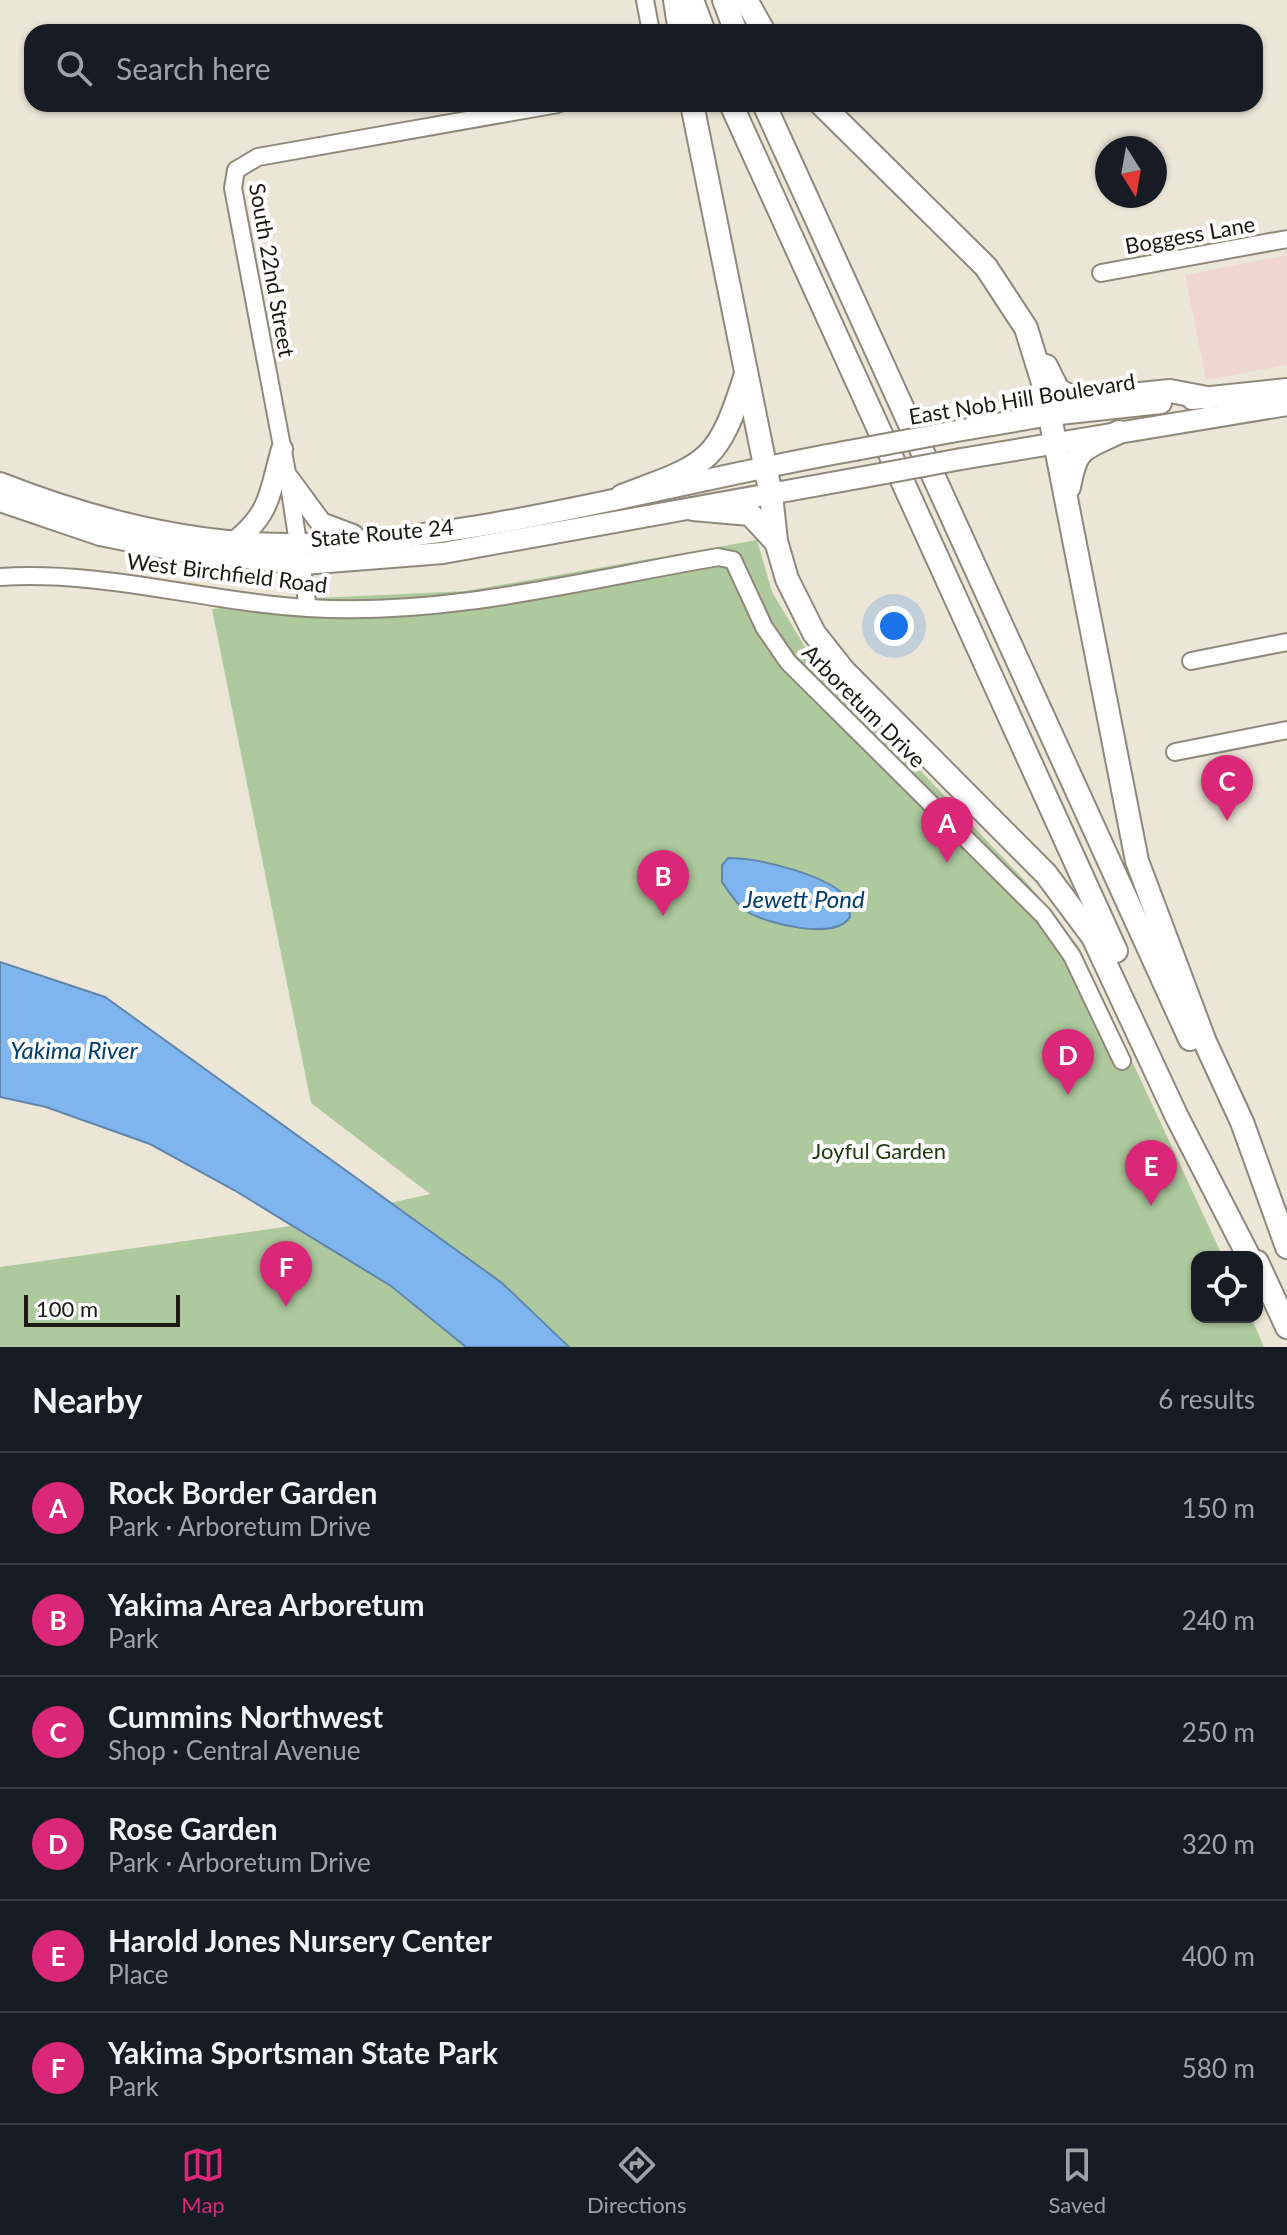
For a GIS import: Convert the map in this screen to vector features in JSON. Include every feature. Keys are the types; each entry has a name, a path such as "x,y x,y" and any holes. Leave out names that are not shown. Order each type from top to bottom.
{"highway":[{"path":"675,0 679,24"},
{"path":"692,0 701,24"},
{"path":"724,0 733,24"},
{"path":"746,0 760,24"},
{"path":"694,112 771,495 776,541 795,598 814,633 844,671 1046,874 1086,927 1139,1031 1177,1117 1246,1251"},
{"path":"735,112 1252,1251"},
{"path":"768,112 1287,1250"},
{"path":"829,112 986,267 1026,328 1058,390 1071,397 1091,399 1170,391 1207,398"},
{"path":"1026,328 1050,415 1137,861 1205,1042 1242,1122 1287,1250"},
{"path":"622,496 692,469 718,447 732,418 746,372"},
{"path":"1066,499 1071,466 1082,449 1119,432"},
{"path":"693,509 750,514 776,541"},
{"path":"1263,1275 1282,1317"},
{"path":"1263,1283 1282,1317"}],"main road":[{"name":"East Nob Hill Boulevard","path":"765,466 1050,415 1287,389"},
{"path":"1055,442 1287,405"},
{"name":"State Route 24","path":"0,501 100,535 210,556 435,554 1055,442"},
{"path":"237,540 263,516 270,501 282,449"},
{"name":"State Route 24","path":"0,483 47,501 127,524 237,540 301,554 364,540 490,525 765,466"},
{"path":"288,478 321,523 364,540"}],"street":[{"path":"645,0 650,24"},
{"name":"South 22nd Street","path":"308,608 288,478 233,188 236,170 258,157 513,112"},
{"name":"Boggess Lane","path":"1101,273 1287,239"},
{"name":"West Birchfield Road","path":"0,577 49,574 308,608 431,605 718,557 733,560"},
{"name":"Arboretum Drive","path":"733,560 764,627 788,662 1058,933 1122,1061"},
{"path":"1191,661 1287,642"},
{"path":"1175,752 1287,730"}],"shaded area":[{"path":"1287,255 1287,365 1206,380 1185,275"}],"green space":[{"name":"Joyful Garden","path":"757,540 772,592 808,652 1028,884 1079,947 1220,1251 1191,1251 1191,1323 1254,1323 1264,1347 0,1347 0,1267 284,1227 430,1194 311,1103 212,609 317,598 466,591"}],"water":[{"name":"Jewett Pond","path":"728,858 775,865 826,883 849,900 850,917 831,928 816,929 784,925 756,916 739,905 722,882 722,865"},
{"name":"Yakima River","path":"0,962 105,997 502,1283 569,1347 466,1347 391,1286 234,1190 150,1144 46,1107 0,1097"}],"place":[{"name":"Cummins Northwest","path":"1227,821"},
{"name":"Rock Border Garden","path":"947,863"},
{"name":"Yakima Area Arboretum","path":"663,916"},
{"name":"Rose Garden","path":"1068,1095"},
{"name":"Harold Jones Nursery Center","path":"1151,1206"},
{"name":"Yakima Sportsman State Park","path":"286,1307"}]}
